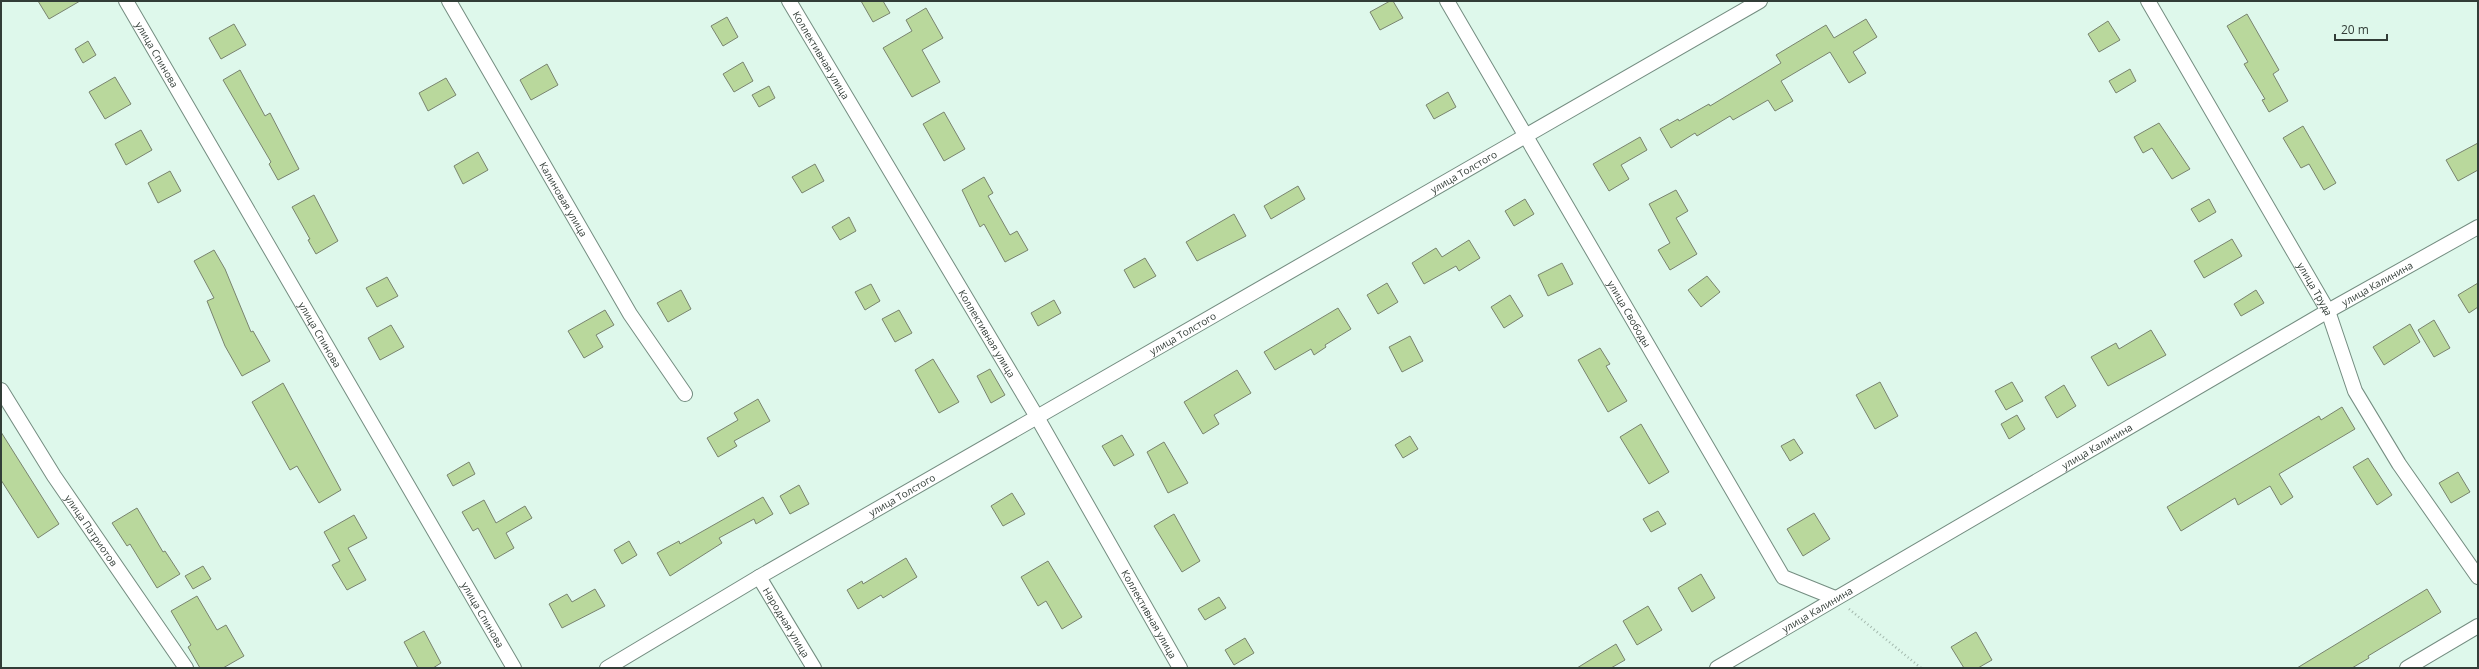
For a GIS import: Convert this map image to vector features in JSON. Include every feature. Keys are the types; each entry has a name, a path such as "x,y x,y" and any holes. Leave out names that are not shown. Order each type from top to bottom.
{"street":[{"name":"улица Спинова","path":"126,1 514,668"},
{"name":"Калиновая улица","path":"449,1 630,314 685,394"},
{"name":"Коллективная улица","path":"790,1 1036,417 1180,668"},
{"name":"улица Свободы","path":"1447,1 1783,577 1836,598"},
{"name":"улица Толстого","path":"607,668 1036,417 1526,138 1760,1"},
{"name":"улица Труда","path":"2148,1 2328,311 2355,391 2399,464 2478,577"},
{"name":"улица Калинина","path":"1717,668 2328,311 2478,227"},
{"name":"улица Патриотов","path":"1,390 54,476 186,668"},
{"name":"Народная улица","path":"759,578 814,668"},
{"path":"2407,668 2478,626"}],"path":[{"path":"1836,598 1921,668"}],"building":[{"path":"38,1 80,1 49,19"},
{"path":"861,1 883,1 890,13 873,22"},
{"path":"1390,1 1393,1 1403,18 1380,30 1370,12"},
{"path":"926,8 943,38 922,50 940,82 912,97 883,48 912,31 906,20"},
{"path":"2247,14 2279,70 2273,74 2288,101 2269,112 2262,100 2265,99 2244,64 2248,62 2227,26"},
{"path":"727,17 738,37 723,46 711,26"},
{"path":"1866,19 1877,37 1853,52 1866,73 1849,83 1830,52 1781,81 1793,101 1775,111 1768,100 1733,120 1730,116 1697,136 1695,133 1671,148 1660,129 1678,119 1679,121 1709,104 1710,106 1781,63 1776,55 1826,25 1834,38"},
{"path":"2108,21 2120,40 2099,52 2088,34"},
{"path":"234,24 246,45 221,59 209,38"},
{"path":"88,41 96,55 83,63 75,49"},
{"path":"743,62 753,81 734,92 723,74"},
{"path":"547,64 558,85 531,100 520,80"},
{"path":"2130,69 2136,81 2116,93 2109,81"},
{"path":"240,70 265,116 270,113 299,169 278,180 269,164 271,162 223,80"},
{"path":"115,77 131,104 105,119 89,92"},
{"path":"446,78 456,95 428,111 419,93"},
{"path":"769,86 775,98 759,107 752,95"},
{"path":"1448,92 1456,107 1434,119 1426,105"},
{"path":"944,112 965,149 944,161 923,124"},
{"path":"2159,123 2190,169 2172,179 2152,148 2143,153 2134,137"},
{"path":"2303,126 2336,183 2324,190 2309,164 2301,168 2283,138"},
{"path":"141,130 152,150 126,165 115,144"},
{"path":"1640,137 1647,150 1621,165 1629,179 1609,191 1593,164"},
{"path":"2478,143 2478,170 2458,181 2446,160"},
{"path":"478,152 488,170 463,184 454,166"},
{"path":"815,164 824,181 802,193 792,177"},
{"path":"170,171 181,191 158,203 148,183"},
{"path":"984,177 993,193 988,196 1010,235 1017,231 1028,250 1005,262 984,224 980,227 962,190"},
{"path":"1298,186 1305,199 1271,219 1264,206"},
{"path":"1676,190 1688,211 1676,218 1697,254 1670,270 1658,250 1670,243 1649,204"},
{"path":"314,195 338,241 316,254 308,240 310,239 292,207"},
{"path":"1525,199 1534,214 1514,226 1505,211"},
{"path":"2209,199 2216,212 2199,222 2191,209"},
{"path":"1234,214 1246,236 1197,261 1186,242"},
{"path":"849,217 856,231 840,240 832,227"},
{"path":"2232,239 2242,256 2204,278 2194,261"},
{"path":"1469,240 1480,258 1459,271 1456,266 1424,284 1412,263 1436,248 1442,257"},
{"path":"214,250 225,269 251,332 253,331 270,361 242,376 225,346 207,301 214,298 194,261"},
{"path":"1145,258 1156,276 1134,288 1124,270"},
{"path":"1562,263 1573,284 1548,296 1538,275"},
{"path":"1707,276 1720,292 1701,307 1688,290"},
{"path":"387,277 398,296 377,307 366,288"},
{"path":"1387,283 1398,302 1378,314 1367,295"},
{"path":"2478,283 2478,307 2469,313 2458,295"},
{"path":"871,284 880,301 865,310 855,292"},
{"path":"681,290 691,309 668,322 657,303"},
{"path":"2256,290 2264,303 2241,316 2234,304"},
{"path":"1510,295 1523,316 1504,328 1491,307"},
{"path":"1054,300 1061,313 1038,326 1031,313"},
{"path":"1338,308 1351,329 1325,345 1326,347 1314,355 1311,349 1275,370 1264,352"},
{"path":"605,310 614,325 596,335 603,347 584,358 568,331"},
{"path":"899,310 912,333 895,342 882,319"},
{"path":"2434,320 2450,348 2434,357 2418,330"},
{"path":"2410,324 2420,342 2384,365 2373,347"},
{"path":"391,325 404,347 380,360 368,338"},
{"path":"2151,330 2166,355 2108,386 2091,357 2116,343 2119,349"},
{"path":"1410,336 1423,361 1402,372 1389,347"},
{"path":"1600,348 1610,364 1606,366 1627,401 1608,412 1578,360"},
{"path":"933,359 959,402 939,413 915,370"},
{"path":"990,369 1005,395 991,403 977,376"},
{"path":"1237,370 1251,393 1214,415 1219,424 1203,434 1184,402"},
{"path":"1880,382 1898,416 1875,429 1856,395"},
{"path":"2012,382 2023,401 2006,410 1995,391"},
{"path":"283,383 341,490 319,503 297,466 290,470 252,402"},
{"path":"2064,385 2076,406 2057,418 2045,397"},
{"path":"758,399 770,421 734,441 737,446 718,457 707,438 738,420 734,413"},
{"path":"2342,407 2355,429 2279,474 2293,497 2281,505 2270,486 2238,505 2235,498 2181,531 2167,507 2319,416 2321,420"},
{"path":"2017,415 2025,429 2009,439 2001,424"},
{"path":"1641,424 1669,472 1649,484 1620,437"},
{"path":"1,432 59,524 38,538 1,480"},
{"path":"1122,435 1134,455 1114,466 1102,446"},
{"path":"1410,436 1418,449 1403,458 1395,445"},
{"path":"1794,439 1803,453 1790,461 1781,446"},
{"path":"1164,442 1188,483 1168,493 1147,452"},
{"path":"2368,458 2392,495 2377,505 2353,467"},
{"path":"469,462 475,474 453,486 447,475"},
{"path":"2458,472 2470,492 2451,503 2439,483"},
{"path":"799,485 809,504 790,514 780,496"},
{"path":"1012,493 1025,514 1003,526 991,506"},
{"path":"763,497 773,514 756,524 754,519 719,538 722,543 670,576 657,553 679,541 680,544"},
{"path":"484,500 496,523 525,506 532,518 506,533 514,548 495,559 478,528 473,531 462,512"},
{"path":"137,508 163,552 165,551 180,574 157,588 130,544 127,546 112,523"},
{"path":"1658,511 1666,524 1651,532 1643,519"},
{"path":"1814,513 1830,539 1803,556 1787,529"},
{"path":"1174,514 1200,561 1182,572 1154,526"},
{"path":"354,515 367,538 348,548 366,580 347,590 332,565 340,561 324,532"},
{"path":"629,541 637,555 622,564 614,550"},
{"path":"906,558 917,577 883,598 881,595 858,609 847,590 862,581 863,584"},
{"path":"1048,561 1082,617 1062,629 1046,601 1038,606 1021,577"},
{"path":"203,566 211,579 193,589 185,576"},
{"path":"1701,574 1715,598 1692,612 1678,588"},
{"path":"595,589 605,606 562,628 549,604 567,594 572,602"},
{"path":"2427,589 2441,612 2368,656 2369,658 2352,668 2297,668"},
{"path":"197,596 217,630 226,625 244,656 223,668 200,668 188,647 191,645 171,611"},
{"path":"1219,597 1226,608 1205,620 1198,609"},
{"path":"1648,606 1662,630 1637,645 1623,621"},
{"path":"424,631 441,663 433,668 418,668 404,642"},
{"path":"1976,632 1992,660 1978,668 1964,668 1951,647"},
{"path":"1245,638 1254,653 1234,665 1225,650"},
{"path":"1616,644 1625,660 1611,668 1577,668"}]}
